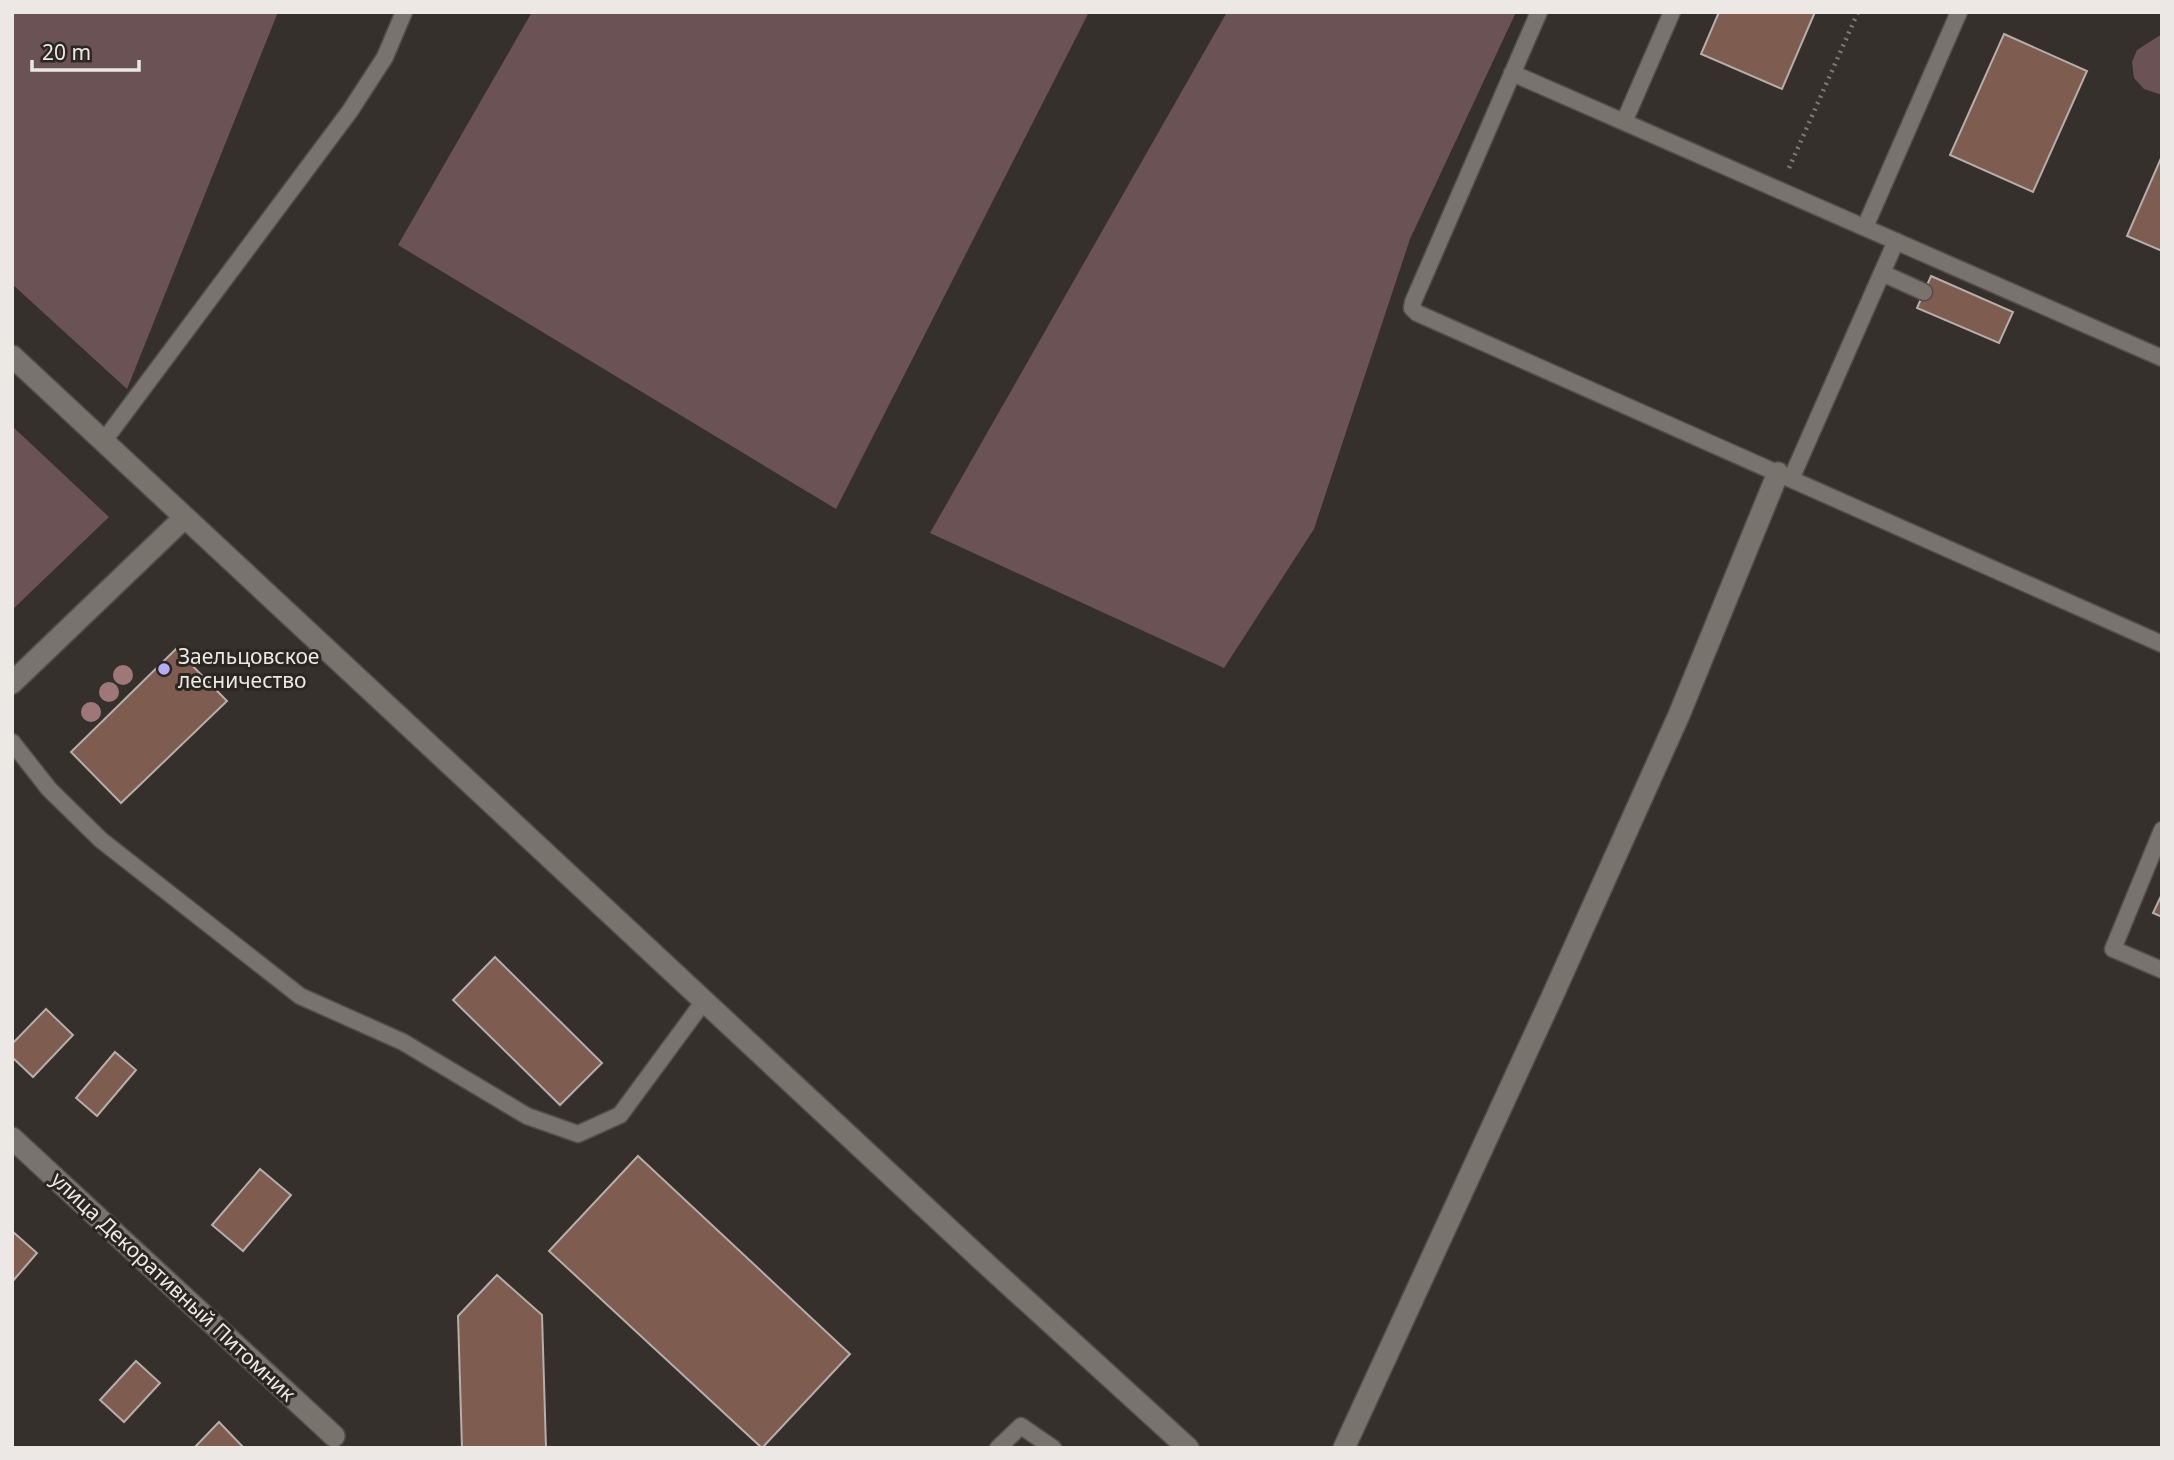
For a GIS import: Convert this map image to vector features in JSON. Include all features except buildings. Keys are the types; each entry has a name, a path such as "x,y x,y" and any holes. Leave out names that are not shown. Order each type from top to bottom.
{"street":[{"path":"12,356 1188,1448"},
{"path":"1344,1448 1679,715 1784,476"},
{"path":"12,683 184,518"},
{"name":"улица Декоративный Питомник","path":"12,1138 334,1436"}],"lane":[{"path":"103,442 350,111 386,57 404,12"},
{"path":"1539,12 1412,308 1417,313 2162,644"},
{"path":"1624,122 1672,12"},
{"path":"1865,228 1959,12"},
{"path":"1512,73 2162,358"},
{"path":"1784,476 1896,241"},
{"path":"1882,273 1924,292"},
{"path":"12,742 49,789 101,840 300,996 403,1042 527,1116 578,1134 620,1115 704,1001"},
{"path":"2162,830 2113,948 2162,970"},
{"path":"998,1448 1020,1426 1053,1448"}],"path":[{"path":"1780,190 1858,12"}],"shaded area":[{"path":"12,12 278,12 127,389 12,284"},
{"path":"532,12 1089,12 836,509 398,245"},
{"path":"1227,12 1516,12 1410,239 1314,529 1224,668 930,533"},
{"path":"2162,34 2162,95 2144,89 2134,78 2132,62 2137,50"},
{"path":"12,426 109,517 12,610"}],"place":[{"name":"Заельцовское лесничество","path":"164,669"}]}
